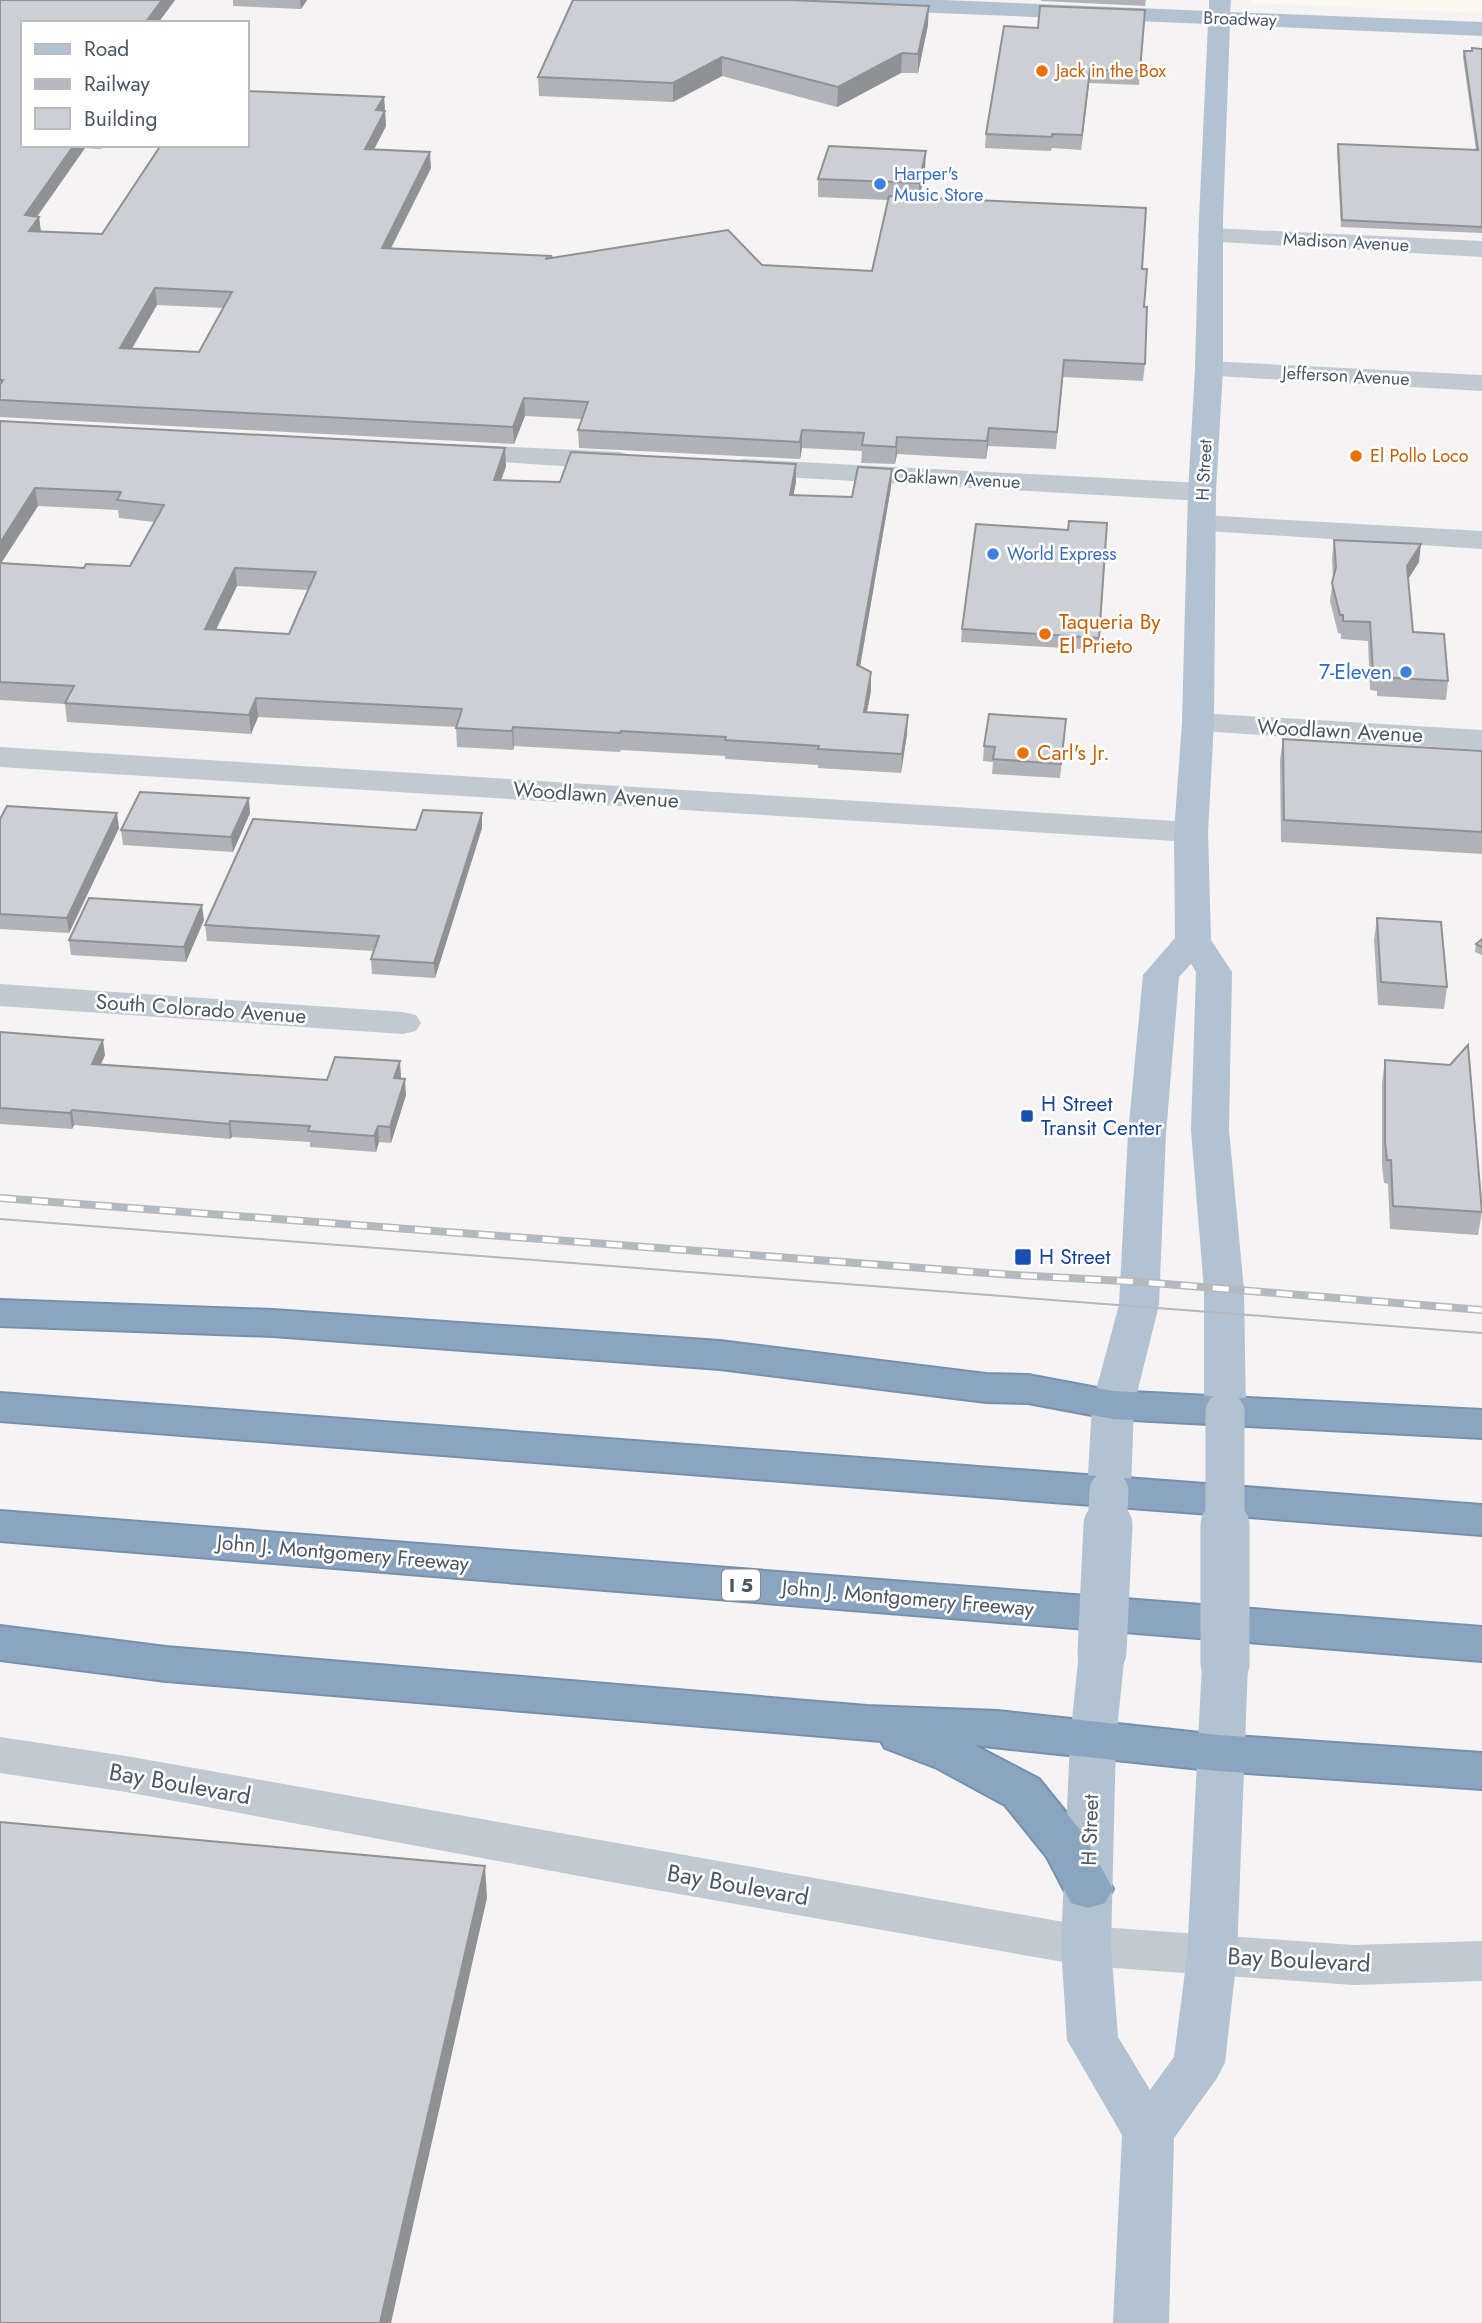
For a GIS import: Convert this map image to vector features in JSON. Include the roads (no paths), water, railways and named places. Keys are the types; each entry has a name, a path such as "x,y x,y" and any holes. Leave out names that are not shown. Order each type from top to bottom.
{"highway":[{"path":"0,1313 272,1322 720,1355 986,1388 1028,1389 1113,1408 1482,1424"},
{"path":"0,1407 1482,1520"},
{"name":"John J. Montgomery Freeway","path":"0,1526 1482,1644"},
{"path":"0,1643 166,1664 867,1723 998,1728 1219,1754 1482,1771"},
{"path":"867,1723 954,1755 1022,1793 1064,1844 1088,1889"}],"main road":[{"name":"Broadway","path":"788,0 860,1 1219,24 1482,29"},
{"name":"H Street","path":"1148,2133 1093,2040 1086,1946 1093,1739 1102,1652 1113,1408 1140,1293 1147,1134 1161,975 1193,940 1191,832 1198,723 1202,492 1209,369 1219,24"},
{"path":"1141,2323 1148,2133 1199,2063 1212,1956 1225,1664 1224,1290 1210,1130 1214,972 1193,940"}],"street":[{"name":"Madison Avenue","path":"1211,236 1482,249"},
{"name":"Jefferson Avenue","path":"1209,369 1482,383"},
{"path":"431,451 640,462"},
{"name":"Oaklawn Avenue","path":"723,467 1202,492"},
{"path":"1202,524 1482,540"},
{"name":"Woodlawn Avenue","path":"1198,723 1482,740"},
{"name":"Woodlawn Avenue","path":"0,757 1191,832"},
{"name":"South Colorado Avenue","path":"0,995 402,1023"},
{"name":"Bay Boulevard","path":"0,1755 126,1774 1086,1946 1353,1965 1482,1961"}],"tram line":[{"path":"0,1219 1482,1333"}],"railway":[{"path":"0,1198 1014,1275 1141,1282 1482,1310"}],"place":[{"name":"Jack in the Box","path":"1042,71"},
{"name":"Harper's Music Store","path":"880,184"},
{"name":"El Pollo Loco","path":"1356,456"},
{"name":"World Express","path":"993,554"},
{"name":"Taqueria By El Prieto","path":"1045,634"},
{"name":"7-Eleven","path":"1406,672"},
{"name":"Carl's Jr.","path":"1023,753"},
{"name":"H Street Transit Center","path":"1027,1116"},
{"name":"H Street","path":"1023,1257"}]}
